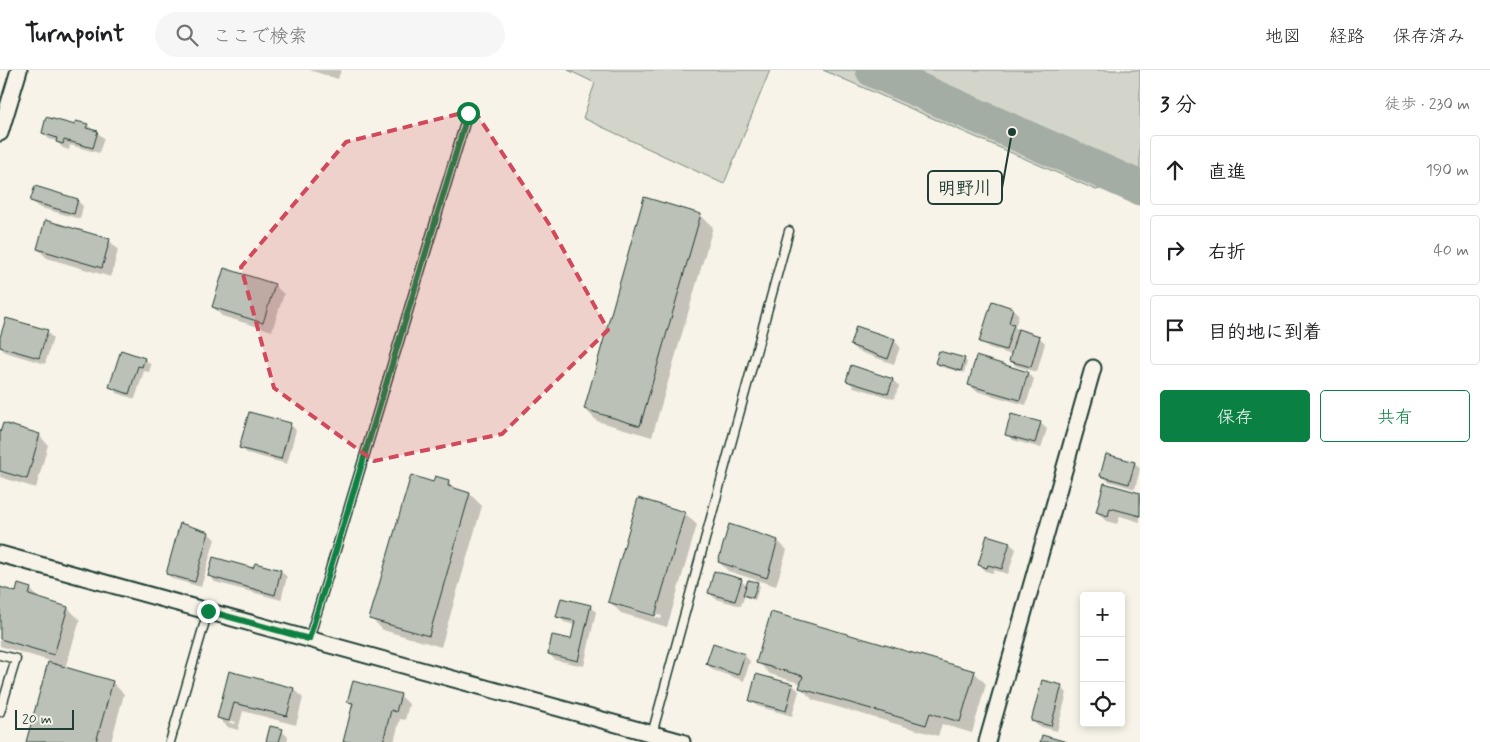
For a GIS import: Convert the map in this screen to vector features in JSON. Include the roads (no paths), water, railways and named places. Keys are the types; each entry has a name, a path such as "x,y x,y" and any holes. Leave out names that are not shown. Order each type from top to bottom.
{"street":[{"path":"0,133 19,70"},
{"path":"987,742 1093,368"},
{"path":"0,554 682,742"}],"lane":[{"path":"309,639 468,113"},
{"path":"652,734 789,231"},
{"path":"170,742 208,611"},
{"path":"0,655 16,659 0,712"}],"waterway":[{"path":"873,70 1140,188"}],"place":[{"name":"明野川","path":"1012,132"}]}
